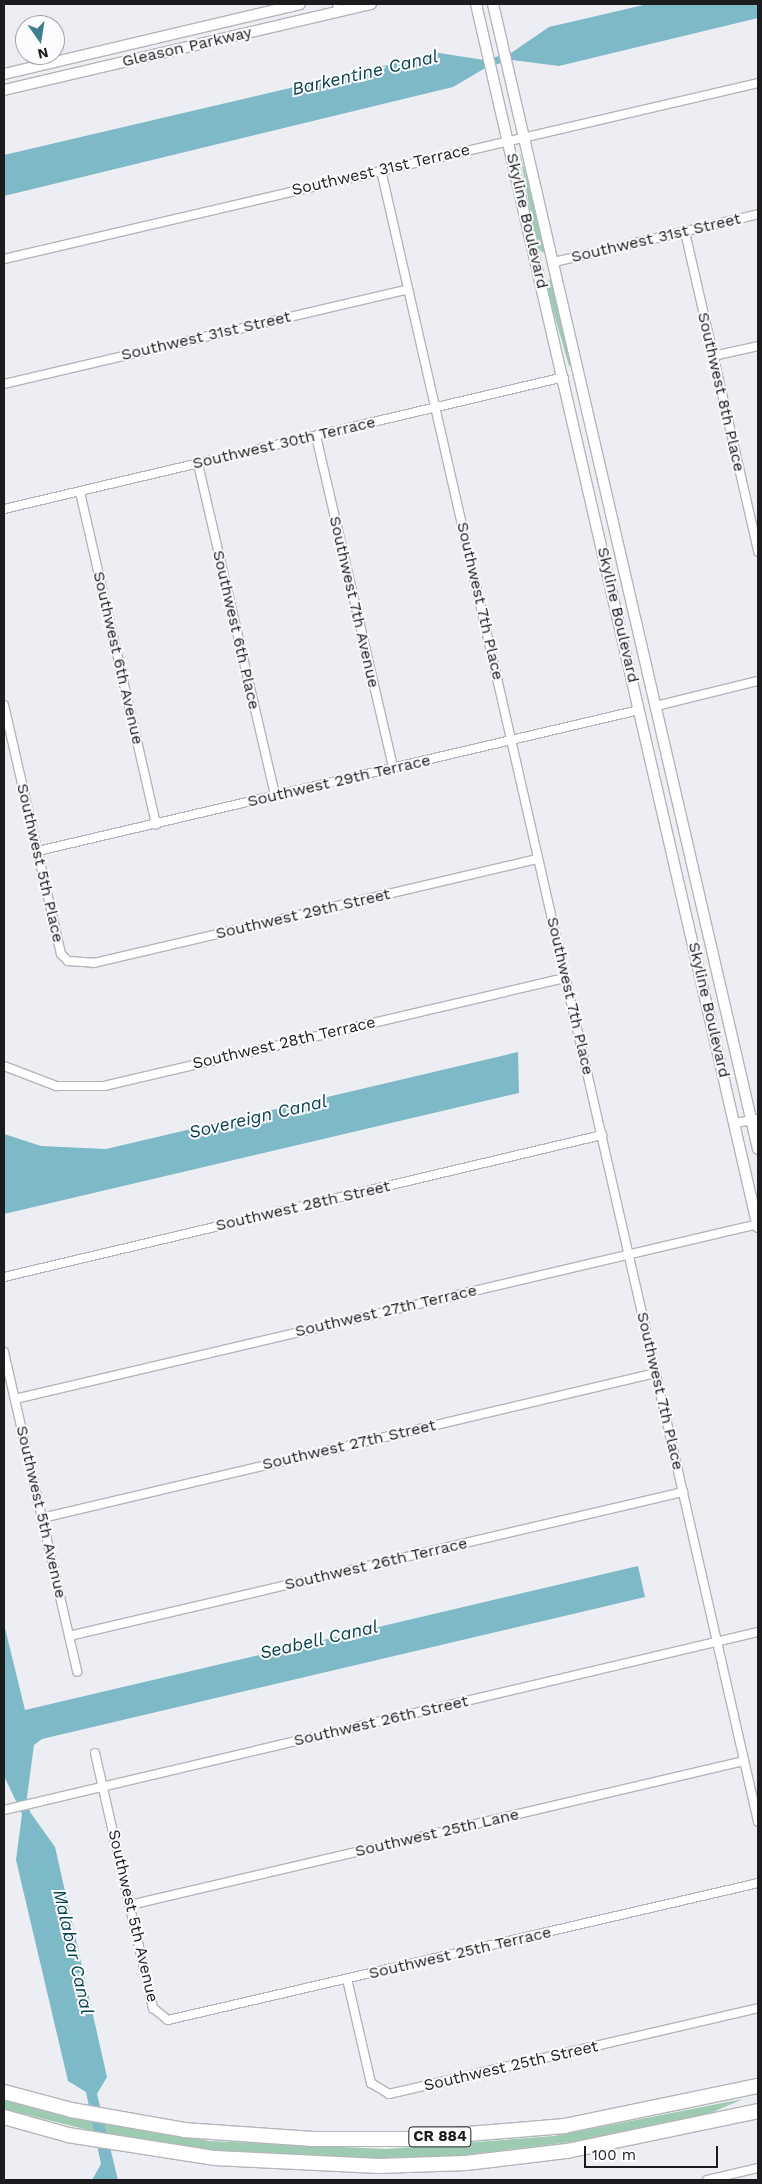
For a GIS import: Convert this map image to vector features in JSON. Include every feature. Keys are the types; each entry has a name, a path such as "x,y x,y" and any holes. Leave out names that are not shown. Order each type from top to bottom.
{"highway":[{"name":"CR 884","path":"4,2092 70,2110 237,2135 407,2140 564,2126 758,2086"},
{"name":"CR 884","path":"4,2118 68,2135 117,2145 223,2159 379,2166 514,2158 706,2124 758,2111"},
{"path":"706,2124 758,2116"}],"street":[{"name":"Gleason Parkway","path":"4,74 300,4"},
{"name":"Gleason Parkway","path":"4,90 338,8 371,4"},
{"name":"Skyline Boulevard","path":"476,4 564,377 758,1225"},
{"name":"Skyline Boulevard","path":"493,4 754,1119 758,1149"},
{"name":"Southwest 31st Terrace","path":"4,259 758,83"},
{"name":"Southwest 7th Place","path":"381,170 683,1492 720,1642 758,1822"},
{"name":"Southwest 31st Street","path":"554,262 758,214"},
{"name":"Southwest 8th Place","path":"685,232 758,552"},
{"path":"538,266 554,262"},
{"name":"Southwest 31st Street","path":"4,384 408,289"},
{"path":"713,356 758,346"},
{"path":"564,377 580,373"},
{"name":"Southwest 30th Terrace","path":"4,509 564,377"},
{"name":"Southwest 7th Avenue","path":"316,436 393,768"},
{"name":"Southwest 6th Place","path":"198,464 275,796"},
{"name":"Southwest 6th Avenue","path":"80,492 156,824"},
{"path":"639,710 758,681"},
{"name":"Southwest 5th Place","path":"4,705 61,954 68,961"},
{"name":"Southwest 29th Terrace","path":"38,851 639,710"},
{"name":"Southwest 29th Street","path":"68,961 94,963 538,860"},
{"name":"Southwest 28th Terrace","path":"4,1066 56,1086 104,1086 565,978"},
{"path":"735,1123 754,1119"},
{"name":"Southwest 28th Street","path":"4,1277 602,1135"},
{"name":"Southwest 27th Terrace","path":"15,1399 758,1225"},
{"name":"Southwest 5th Avenue","path":"4,1352 77,1672"},
{"name":"Southwest 27th Street","path":"42,1518 656,1373"},
{"name":"Southwest 26th Terrace","path":"69,1636 683,1492"},
{"name":"Southwest 26th Street","path":"4,1810 758,1632"},
{"name":"Southwest 5th Avenue","path":"95,1753 153,2008 161,2018"},
{"name":"Southwest 25th Lane","path":"130,1905 744,1761"},
{"name":"Southwest 25th Terrace","path":"161,2018 175,2020 758,1883"},
{"name":"Southwest 25th Street","path":"347,1979 371,2083 389,2094 758,2008"},
{"path":"707,2180 758,2168"}],"green space":[{"path":"519,150 546,247 543,253 537,247"},
{"path":"549,279 555,287 572,362 569,366 547,289"},
{"path":"743,2099 706,2115 595,2139 457,2156 376,2159 205,2150 92,2131 4,2109 4,2100 87,2120 209,2141 386,2149 554,2136"}],"water":[{"name":"Barkentine Canal","path":"648,4 758,4 758,18 559,66 512,60 487,67 453,87 4,196 4,155 439,53 484,60 511,53 549,27"},
{"name":"Sovereign Canal","path":"518,1052 519,1093 4,1214 4,1134 41,1146 106,1149"},
{"name":"Malabar Canal","path":"638,1566 645,1597 42,1739 34,1745 27,1797 30,1812 55,1847 107,2077 97,2094 118,2180 92,2180 101,2164 86,2092 68,2081 16,1860 22,1814 4,1776 4,1624 25,1710"}],"water label":[{"name":"Seabell Canal","path":"319,1640"}]}
